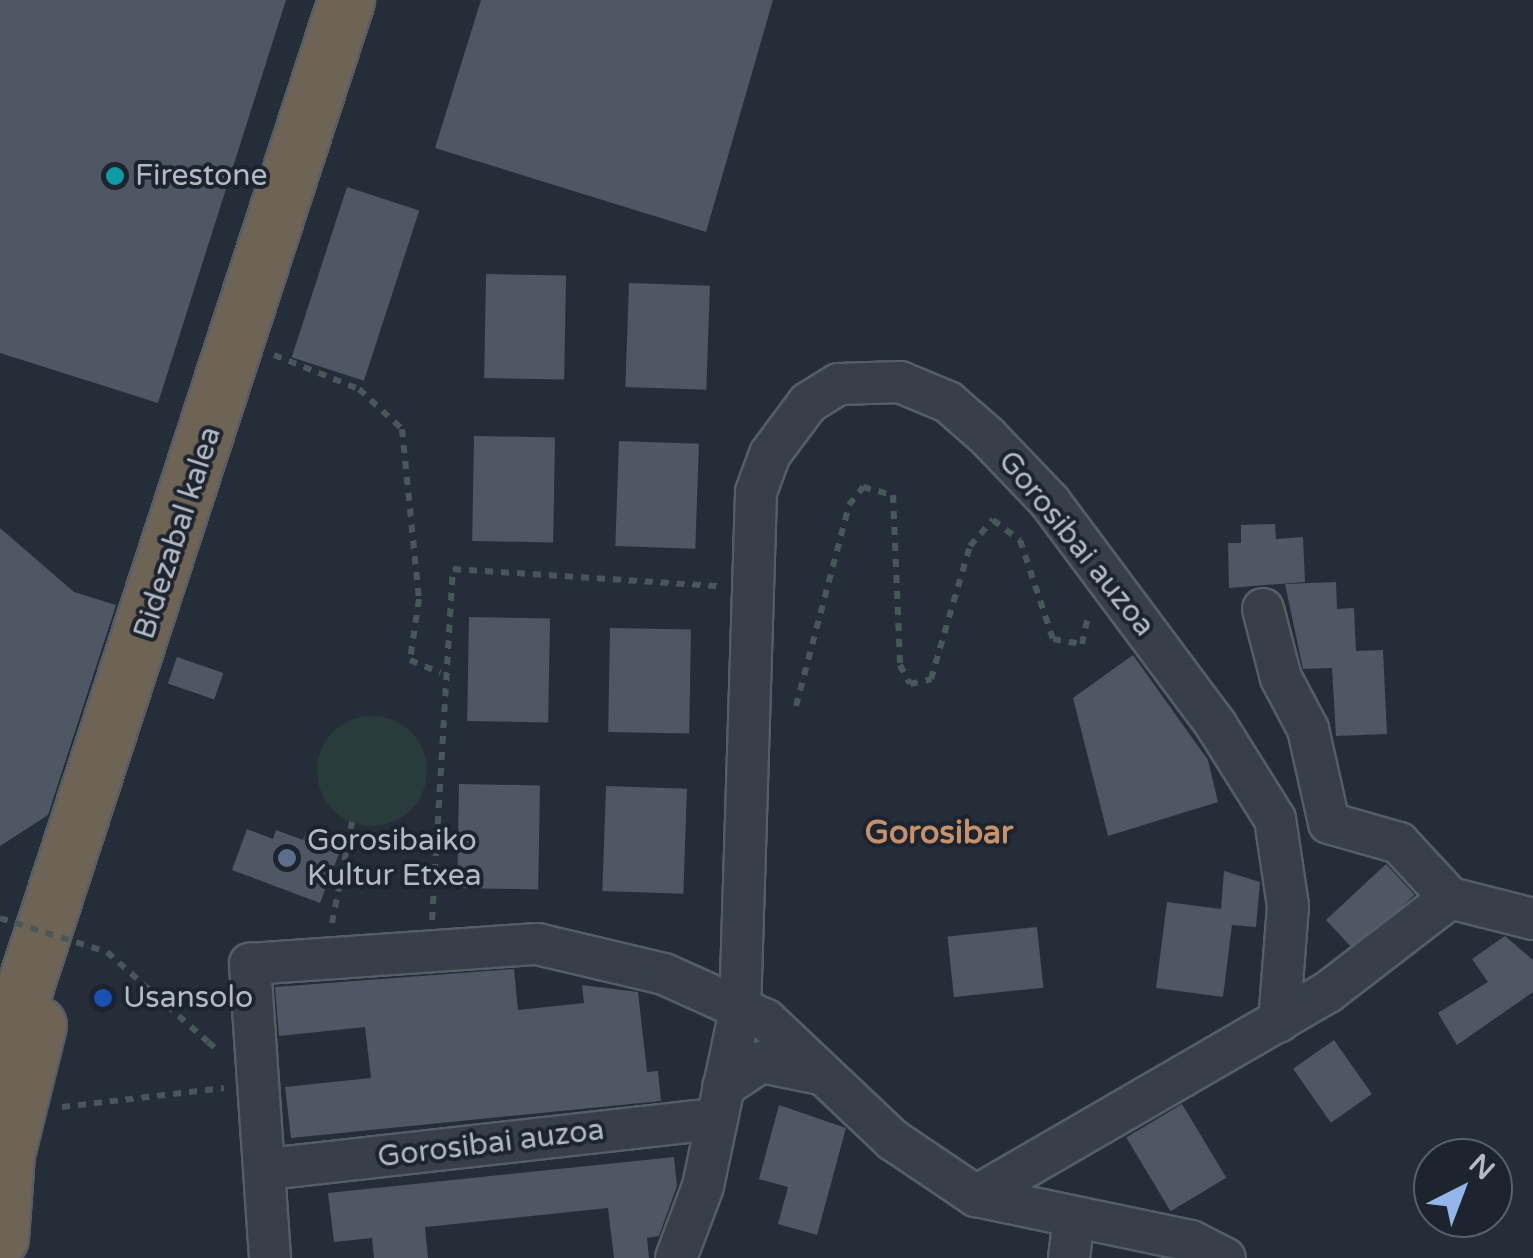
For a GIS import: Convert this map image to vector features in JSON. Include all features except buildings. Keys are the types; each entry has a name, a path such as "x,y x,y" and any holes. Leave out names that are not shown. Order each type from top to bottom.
{"highway":[{"name":"Bidezabal kalea","path":"0,1063 74,856 346,0"},
{"path":"0,1238 6,1154 74,856"}],"street":[{"name":"Gorosibai auzoa","path":"676,1258 703,1186 718,1103 753,1016 756,492 770,454 808,404 838,384 872,380 948,402 987,436 1050,502 1226,741 1275,819 1288,906 1279,1022"},
{"path":"1264,609 1276,662 1308,729 1329,823 1399,843 1450,898 1533,919"},
{"path":"976,1196 1279,1022 1450,898"},
{"path":"270,1258 269,1169 245,972 257,962 537,944 664,974 753,1016 934,1173 976,1196 1071,1239 1192,1242 1225,1258"},
{"path":"753,1016 761,1062"},
{"path":"761,1062 820,1074"},
{"path":"718,1103 761,1062"},
{"name":"Gorosibai auzoa","path":"269,1169 718,1103"}],"path":[{"path":"268,352 360,389 402,428 419,599 410,660 440,673"},
{"path":"796,706 849,505 863,487 894,495 900,664 910,684 932,679 970,546 993,520 1020,540 1053,639 1082,644 1092,627 1086,608"},
{"path":"432,926 440,673 453,569 726,587"},
{"path":"330,932 352,822"},
{"path":"0,918 107,952 208,1042"},
{"path":"51,1108 243,1086"}],"shaded area":[{"path":"372,716 393,720 411,732 423,750 427,771 423,792 411,810 393,822 372,826 351,822 333,810 321,792 317,771 321,750 333,732 351,720"}],"place":[{"name":"Firestone","path":"115,176"},
{"name":"Gorosibaiko Kultur Etxea","path":"287,858"},
{"name":"Usansolo","path":"103,998"}],"district":[{"name":"Gorosibar","path":"939,833"}]}
